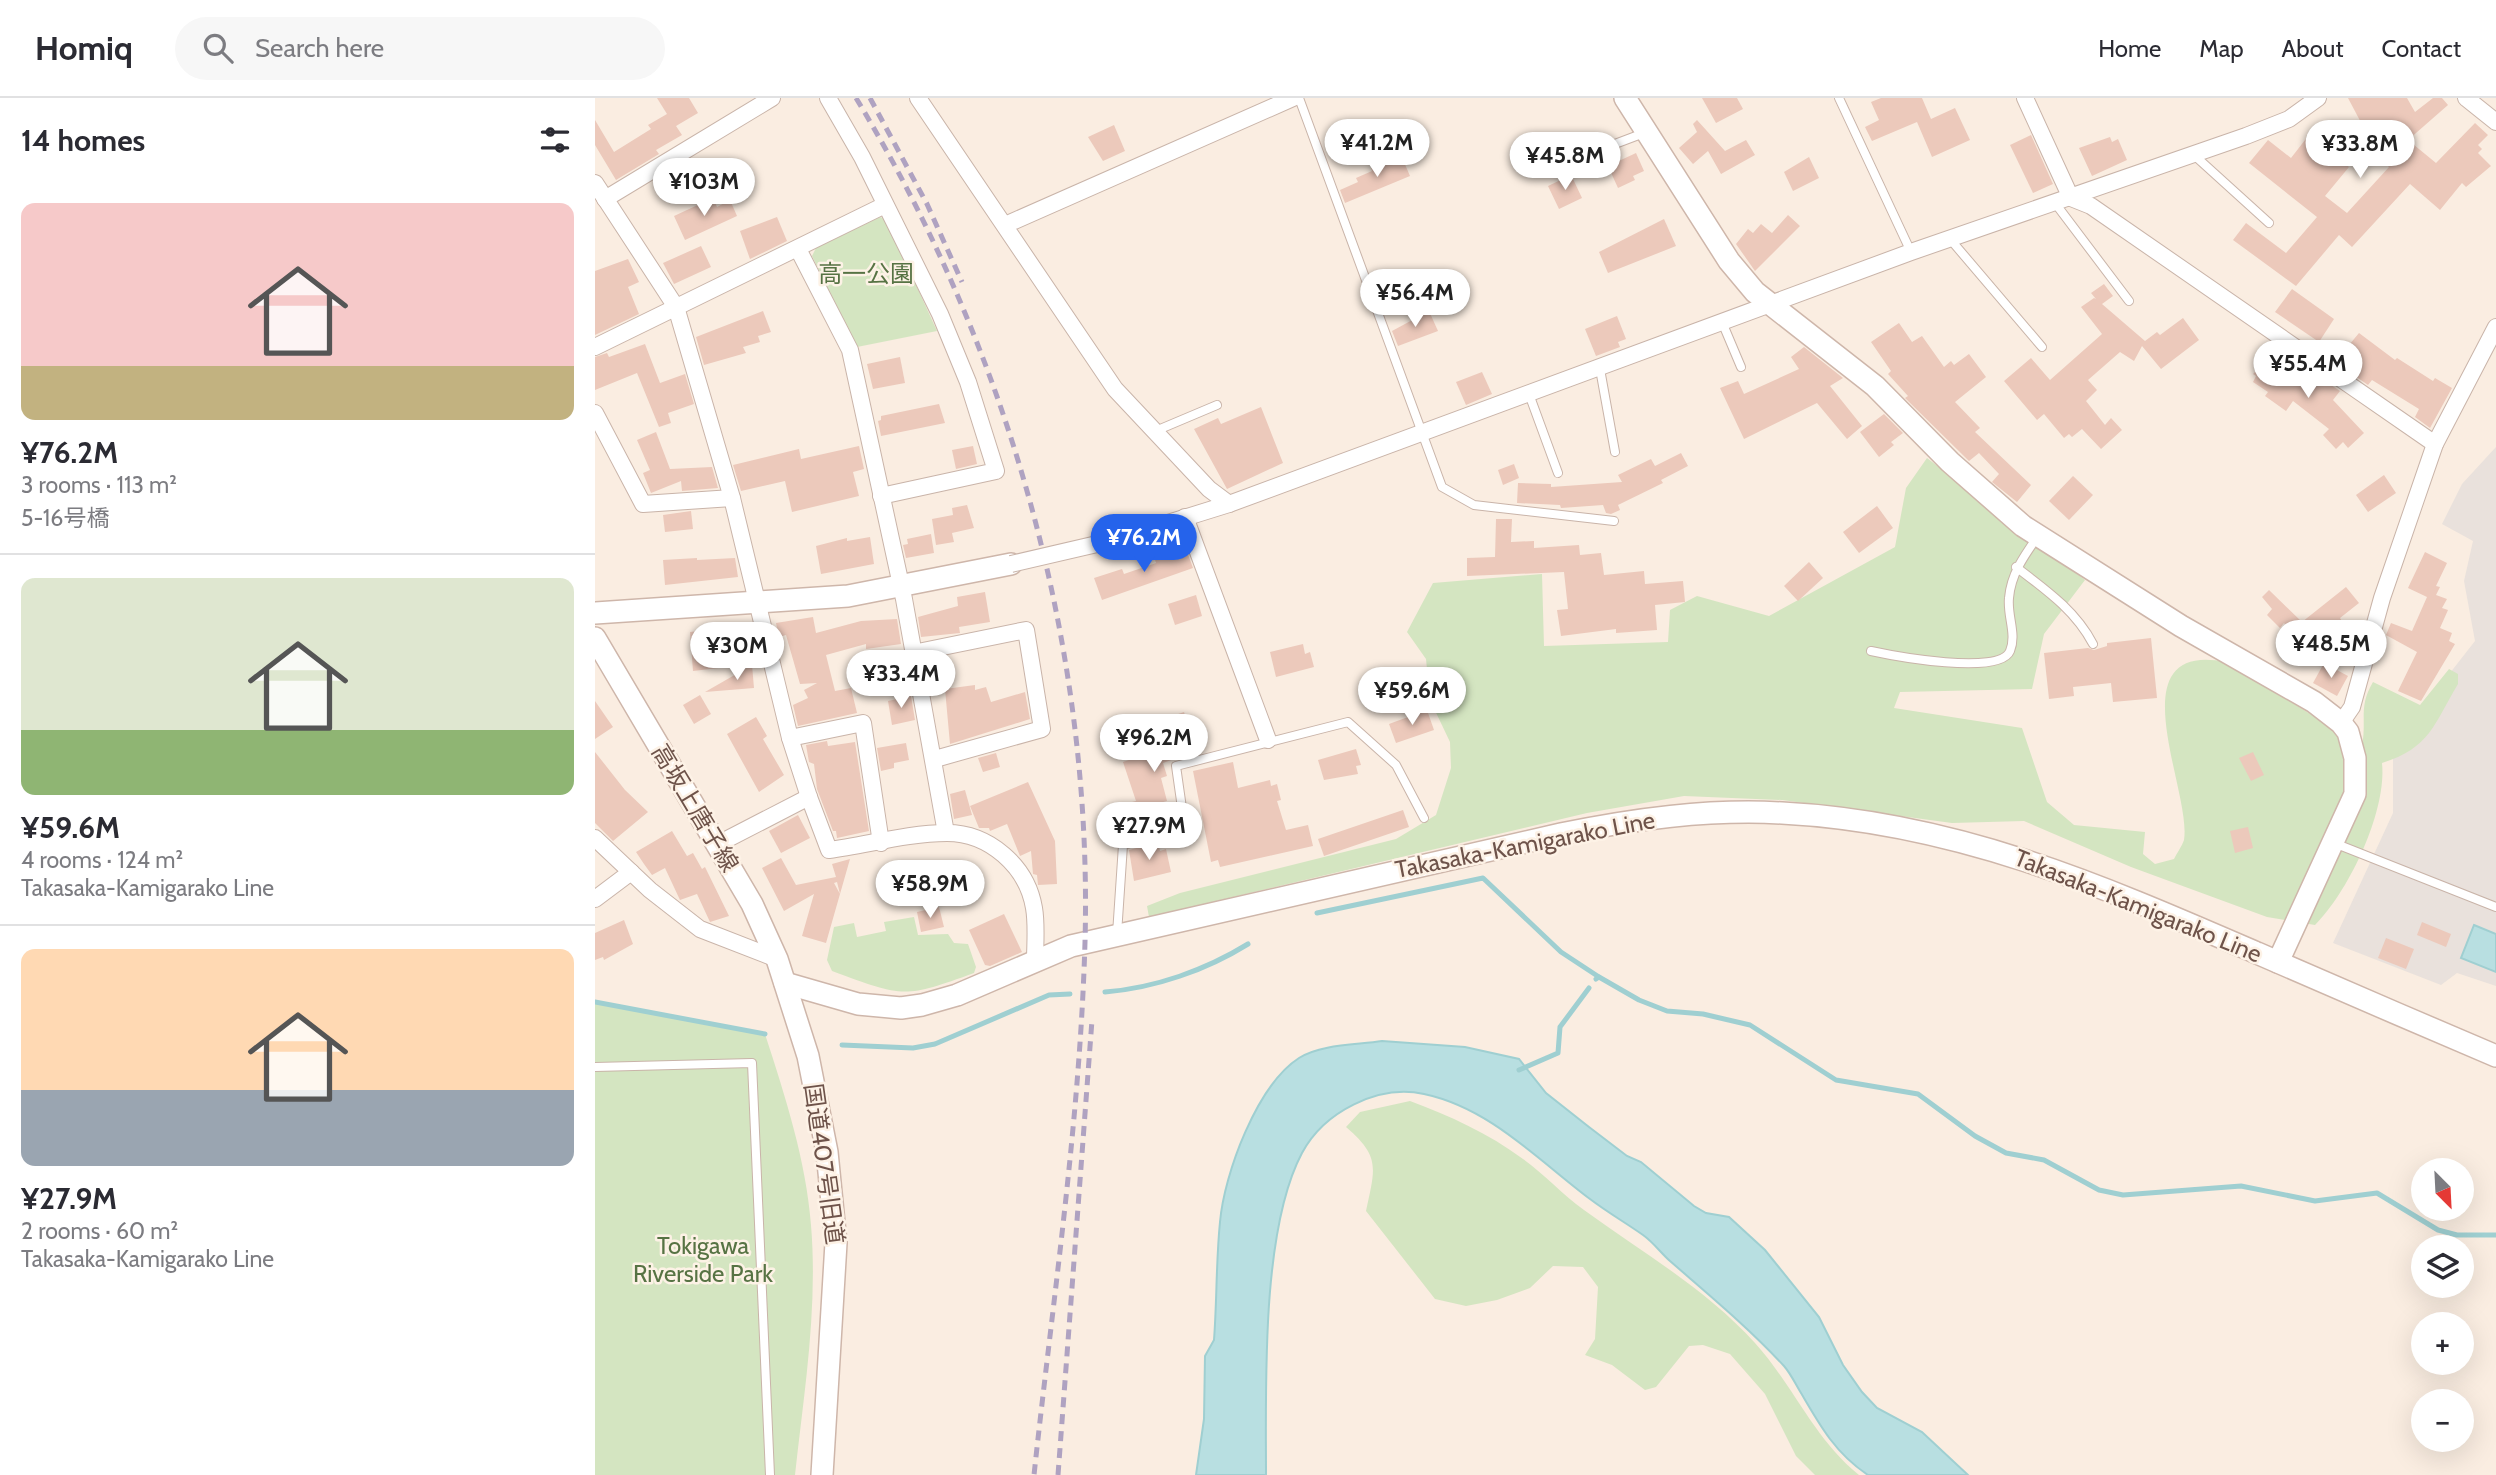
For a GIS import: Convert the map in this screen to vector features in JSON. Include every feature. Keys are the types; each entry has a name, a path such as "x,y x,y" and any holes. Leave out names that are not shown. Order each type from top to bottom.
{"main road":[{"path":"1625,98 1729,261 1755,292 1875,386 1950,462 2038,536 2181,626 2314,702 2341,723 2347,732 2355,758 2355,794 2278,962"},
{"path":"595,613 848,596 1011,564"},
{"name":"高坂上唐子線","path":"595,638 752,904 785,983"},
{"name":"Takasaka-Kamigarako Line","path":"785,983 858,1004 901,1008 938,1002 1070,946 1117,935 1594,827 1668,816 1750,812 1876,824 1954,839 2021,857 2137,901 2496,1056"},
{"name":"国道407号旧道","path":"785,983 808,1056 822,1117 833,1199 837,1274 821,1475"}],"street":[{"path":"605,199 772,98"},
{"path":"828,98 940,314 968,382 996,471 881,496"},
{"path":"918,98 1115,389 1209,489 1229,504"},
{"path":"1005,225 1293,98"},
{"path":"2025,98 2071,198 2091,206 2435,444"},
{"path":"1011,564 1110,541 1229,504 1911,252 2194,155 2289,119 2318,98"},
{"path":"2466,98 2496,122"},
{"path":"595,183 676,307 760,602 790,738 828,850 946,833 967,835 989,844 1006,856 1023,877 1034,906 1035,962"},
{"path":"595,347 885,205"},
{"path":"798,249 850,350 902,587 935,759 946,833"},
{"path":"2341,723 2352,708 2382,598 2435,444 2496,327"},
{"path":"595,413 643,504 732,498"},
{"path":"1185,517 1268,740"},
{"path":"913,653 1026,631 1042,729 935,759"},
{"path":"790,738 863,723 881,843"},
{"path":"716,845 809,797"},
{"path":"595,838 631,872 700,929 777,959"},
{"path":"595,900 631,872"}],"lane":[{"path":"1299,98 1442,487 1474,505 1614,521"},
{"path":"1839,98 1911,252"},
{"path":"1546,170 1647,132"},
{"path":"2194,155 2269,223"},
{"path":"2055,203 2129,301"},
{"path":"1950,239 2042,347"},
{"path":"1722,322 1741,367"},
{"path":"1599,369 1615,452"},
{"path":"1529,394 1558,473"},
{"path":"1153,432 1217,405"},
{"path":"1871,651 1955,663 2002,660 2010,653 2013,639 2008,599 2017,567 2038,536"},
{"path":"2017,567 2054,595 2083,624 2093,644"},
{"path":"1117,935 1123,845 1178,830 1184,822 1176,766 1268,740 1348,722 1396,765 1424,818"},
{"path":"2334,843 2496,907"},
{"path":"595,1067 752,1063 770,1475"}],"shaded area":[{"path":"2496,447 2496,986 2457,973 2441,985 2333,943 2393,813 2393,746 2475,641 2464,581 2473,541 2442,524 2462,484"}],"green space":[{"name":"高一公園","path":"880,217 886,219 937,331 857,347 812,256 816,248"},
{"path":"1927,458 2085,580 2044,634 2032,689 1900,692 1894,708 2022,728 2047,802 2074,825 2145,832 2143,854 2155,864 2174,859 2184,840 2184,817 2166,724 2166,696 2173,674 2192,661 2226,662 2362,746 2364,706 2373,682 2420,705 2449,669 2458,674 2458,684 2429,733 2411,750 2382,763 2378,804 2363,849 2341,892 2315,925 2267,917 2131,867 2024,821 1952,823 1782,800 1684,796 1587,813 1149,917 1147,906 1180,893 1396,839 1436,815 1451,768 1450,742 1430,700 1426,659 1407,632 1433,583 1542,574 1544,646 1668,642 1670,610 1697,596 1769,616 1895,547 1906,488"},
{"path":"914,917 918,935 948,934 954,943 968,944 976,967 974,973 917,991 903,991 874,986 832,971 827,960 834,927 854,923 857,937 886,931 884,922"},
{"name":"Tokigawa Riverside Park","path":"595,1002 765,1034 800,1152 811,1225 813,1288 795,1475 595,1475"},
{"path":"1410,1101 1468,1126 1510,1150 1584,1210 1715,1305 1736,1323 1769,1359 1829,1445 1859,1475 1815,1475 1796,1456 1765,1394 1730,1354 1703,1345 1689,1346 1656,1387 1645,1390 1612,1365 1585,1355 1595,1339 1598,1287 1583,1267 1553,1266 1530,1288 1497,1300 1466,1306 1435,1299 1366,1211 1373,1164 1365,1147 1346,1127 1360,1112"}],"water":[{"path":"2474,925 2496,934 2496,972 2461,958"},
{"path":"1382,1041 1465,1047 1519,1059 1546,1093 1589,1127 1627,1156 1641,1162 1694,1206 1706,1213 1729,1217 1765,1250 1819,1317 1843,1365 1862,1392 1877,1408 1922,1432 1968,1475 1868,1475 1847,1458 1830,1438 1791,1376 1771,1352 1647,1238 1596,1204 1492,1123 1448,1101 1406,1092 1371,1097 1354,1104 1324,1125 1302,1153 1289,1185 1279,1223 1273,1266 1267,1355 1266,1475 1196,1475 1204,1419 1205,1356 1214,1340 1223,1202 1245,1132 1269,1088 1299,1058 1318,1050"}],"building":[{"path":"657,98 689,98 698,113 676,126 682,135 656,150 659,154 616,180 595,145 595,120 614,152 651,129 648,125 667,114"},
{"path":"1702,98 1737,98 1743,109 1716,123"},
{"path":"1881,98 1922,98 1931,119 1955,108 1970,140 1932,157 1917,122 1872,141 1865,127 1879,120 1871,102"},
{"path":"2348,98 2407,98 2415,112 2433,98 2442,98 2448,105 2408,140 2436,163 2475,123 2488,135 2478,145 2482,149 2478,153 2491,166 2466,187 2462,183 2440,210 2410,184 2352,247 2339,235 2296,286 2233,240 2246,223 2286,253 2317,217 2249,163 2268,140 2291,158 2312,131 2338,152 2335,155 2349,167 2325,196 2347,213 2389,167 2381,160 2386,152 2370,130 2366,132"},
{"path":"1361,120 1370,141 1337,156 1327,135"},
{"path":"1697,120 1725,151 1746,140 1755,155 1721,174 1708,151 1693,164 1679,148 1697,132 1693,124"},
{"path":"1114,125 1125,151 1103,161 1088,137"},
{"path":"2031,135 2053,184 2033,193 2010,145"},
{"path":"2110,137 2112,142 2118,139 2127,160 2092,176 2079,148"},
{"path":"1636,153 1644,171 1633,176 1635,180 1618,188 1608,166"},
{"path":"1401,155 1410,176 1345,203 1340,190 1358,182 1356,178 1372,171 1371,168"},
{"path":"1809,157 1819,178 1793,191 1784,172"},
{"path":"1567,177 1569,181 1573,179 1582,198 1559,209 1548,186"},
{"path":"713,198 717,207 730,200 737,216 685,240 674,216"},
{"path":"1788,215 1800,226 1755,271 1736,244 1748,229 1753,233 1761,224 1772,233"},
{"path":"777,217 787,241 750,259 740,231"},
{"path":"1664,219 1676,246 1608,273 1599,252"},
{"path":"701,246 711,267 674,284 663,263"},
{"path":"628,259 639,282 628,287 639,314 595,335 595,271"},
{"path":"2104,284 2113,296 2102,304 2145,341 2157,332 2160,335 2183,318 2199,340 2161,369 2142,346 2134,361 2120,352 2088,380 2097,390 2086,401 2105,425 2111,418 2122,430 2101,449 2082,429 2072,437 2069,434 2064,438 2044,414 2037,420 2004,381 2031,358 2050,380 2102,334 2081,307 2096,299 2091,293"},
{"path":"2292,289 2334,319 2319,342 2275,312"},
{"path":"763,311 771,332 758,336 760,342 743,347 746,353 704,365 696,337"},
{"path":"1429,311 1438,331 1398,346 1392,331"},
{"path":"1617,316 1626,339 1618,342 1620,347 1596,356 1585,329"},
{"path":"1899,323 1912,342 1922,336 1944,367 1951,361 1954,365 1969,354 1986,377 1955,402 1980,428 1975,432 2031,485 2017,502 1992,482 1999,474 1979,453 1969,461 1905,398 1908,396 1888,374 1891,371 1871,342"},
{"path":"2359,333 2395,360 2397,358 2433,381 2435,378 2452,388 2430,428 2415,417 2419,409 2372,380 2368,385 2335,362"},
{"path":"645,344 660,383 685,374 694,404 668,413 671,423 659,427 637,373 595,390 595,357 607,353 609,357"},
{"path":"1804,347 1843,378 1830,386 1862,426 1847,439 1817,403 1744,439 1720,388 1738,381 1744,394 1799,369 1791,357"},
{"path":"900,357 905,383 873,389 867,364"},
{"path":"2270,357 2286,367 2288,364 2317,385 2322,379 2340,391 2333,400 2364,433 2348,448 2343,442 2336,449 2323,435 2329,429 2293,401 2286,411 2265,396 2268,392 2253,382 2256,376 2253,374"},
{"path":"1482,372 1492,394 1466,405 1456,382"},
{"path":"939,404 945,423 881,436 878,421 881,416"},
{"path":"1261,407 1283,463 1227,489 1194,429 1218,418 1221,424"},
{"path":"1884,414 1903,433 1891,442 1894,445 1879,457 1860,432"},
{"path":"656,432 670,469 712,467 718,488 682,491 681,481 651,493 643,473 650,470 637,440"},
{"path":"859,446 864,469 853,472 859,496 792,512 785,481 741,491 733,465 799,449 801,459"},
{"path":"973,446 977,464 956,469 952,450"},
{"path":"1681,453 1688,466 1661,480 1663,483 1618,505 1620,510 1611,514 1606,513 1603,505 1561,508 1560,505 1517,503 1518,483 1551,484 1551,487 1622,482 1618,475 1651,459 1655,466"},
{"path":"1514,464 1519,478 1503,485 1498,470"},
{"path":"2384,475 2396,493 2368,512 2356,495"},
{"path":"2073,476 2093,495 2069,520 2049,501"},
{"path":"967,505 974,528 952,533 954,542 936,545 932,519 953,515 952,508"},
{"path":"1877,506 1893,528 1859,553 1843,532"},
{"path":"691,511 693,529 665,532 663,515"},
{"path":"1496,519 1512,519 1511,542 1534,541 1534,548 1579,545 1580,555 1601,553 1604,575 1644,571 1645,584 1683,581 1685,602 1655,605 1657,630 1616,633 1616,629 1561,636 1557,610 1568,609 1564,572 1467,576 1467,558 1495,557"},
{"path":"931,534 934,553 906,558 903,545 908,544 907,539"},
{"path":"870,537 874,564 821,574 816,546 847,538 847,541"},
{"path":"1185,546 1193,568 1102,600 1094,578 1122,569 1124,574 1156,563 1154,556"},
{"path":"2425,552 2447,563 2436,586 2440,587 2436,595 2447,599 2442,608 2448,610 2440,628 2452,633 2449,641 2455,644 2421,701 2398,691 2417,652 2386,635 2391,623 2412,631 2427,597 2408,588"},
{"path":"735,558 738,577 665,585 663,560"},
{"path":"1809,562 1823,578 1798,601 1784,586"},
{"path":"2346,587 2359,603 2340,618 2344,625 2333,632 2337,637 2313,657 2284,623 2280,628 2267,615 2272,609 2262,597 2269,590 2302,622"},
{"path":"985,592 990,622 959,627 960,633 921,637 918,617 958,606 957,597"},
{"path":"1196,595 1202,616 1175,625 1168,604"},
{"path":"813,617 816,633 861,621 897,619 901,644 866,649 866,644 826,655 835,691 851,688 857,713 798,726 793,705 808,698 804,690 817,683 800,684 786,635 779,637 776,623"},
{"path":"714,629 715,640 743,637 744,644 751,643 752,664 693,671 690,632"},
{"path":"2151,638 2157,698 2113,702 2111,683 2073,687 2074,696 2049,699 2044,653 2088,648 2094,650 2107,646 2107,643"},
{"path":"1303,644 1305,654 1310,652 1314,667 1276,677 1270,652"},
{"path":"2324,663 2348,676 2337,696 2313,683"},
{"path":"752,665 754,688 705,692"},
{"path":"975,685 975,690 986,687 991,702 1025,692 1030,719 950,744 945,689"},
{"path":"700,695 711,714 694,724 683,705"},
{"path":"911,696 915,720 892,725 888,701"},
{"path":"595,701 613,727 595,739"},
{"path":"1427,710 1434,730 1396,743 1389,724"},
{"path":"1184,712 1197,751 1163,763 1167,776 1161,778 1167,801 1148,806 1154,830 1125,838 1116,806 1136,801 1123,762 1161,749 1152,723"},
{"path":"756,717 767,736 763,739 784,775 759,792 727,734"},
{"path":"827,741 828,746 855,742 869,831 837,838 836,831 833,831 817,789 814,764 809,762 806,745"},
{"path":"906,743 909,760 894,763 894,768 881,771 877,748"},
{"path":"1356,749 1361,765 1356,766 1358,774 1324,780 1318,760"},
{"path":"595,752 625,790 648,812 613,841 595,823"},
{"path":"2253,752 2264,775 2251,781 2239,758"},
{"path":"996,753 1000,767 983,772 978,758"},
{"path":"1233,762 1238,788 1270,780 1271,786 1277,784 1281,800 1277,801 1286,830 1308,825 1313,846 1220,867 1218,860 1211,862 1193,771"},
{"path":"1028,782 1055,841 1057,884 1038,885 1037,875 1033,874 1031,851 1020,856 1007,824 990,831 989,828 979,828 970,806"},
{"path":"965,790 972,815 954,819 950,794"},
{"path":"1403,810 1409,827 1324,856 1318,839"},
{"path":"798,815 810,838 781,853 769,831"},
{"path":"2248,827 2253,848 2235,853 2230,831"},
{"path":"672,831 687,856 693,853 702,869 705,867 729,916 710,922 697,894 680,900 665,868 652,875 636,852"},
{"path":"1158,842 1160,851 1166,849 1171,872 1134,881 1129,850"},
{"path":"781,858 796,885 836,877 832,864 850,859 826,943 802,936 814,894 784,911 762,868"},
{"path":"971,868 980,886 944,900 937,883"},
{"path":"939,907 944,927 921,932 917,912"},
{"path":"1004,914 1022,952 990,966 985,965 969,930"},
{"path":"624,920 633,944 604,960 603,957 595,960 595,933"},
{"path":"2422,922 2451,934 2446,947 2417,935"},
{"path":"2386,938 2414,949 2406,969 2378,958"}],"waterway":[{"path":"1317,913 1483,878 1561,952 1599,977"},
{"path":"1105,992 1180,976 1215,962 1248,944"},
{"path":"1596,979 1599,977 1639,1000 1667,1011 1703,1014 1750,1025 1836,1080 1918,1094 1975,1136 2006,1153 2044,1160 2099,1190 2123,1195 2241,1186 2315,1201 2377,1193 2438,1230 2457,1235 2496,1235"},
{"path":"1519,1070 1558,1053 1560,1027 1589,988"},
{"path":"842,1045 913,1048 935,1044 1049,995 1070,994"},
{"path":"595,1002 765,1034"}],"railway":[{"path":"856,98 910,194 957,294 997,398 1030,503 1056,611 1074,721 1084,831 1085,942 1082,1009 1072,1142 1034,1475"},
{"path":"870,98 927,204 962,282"},
{"path":"1058,1475 1092,1020"}]}
